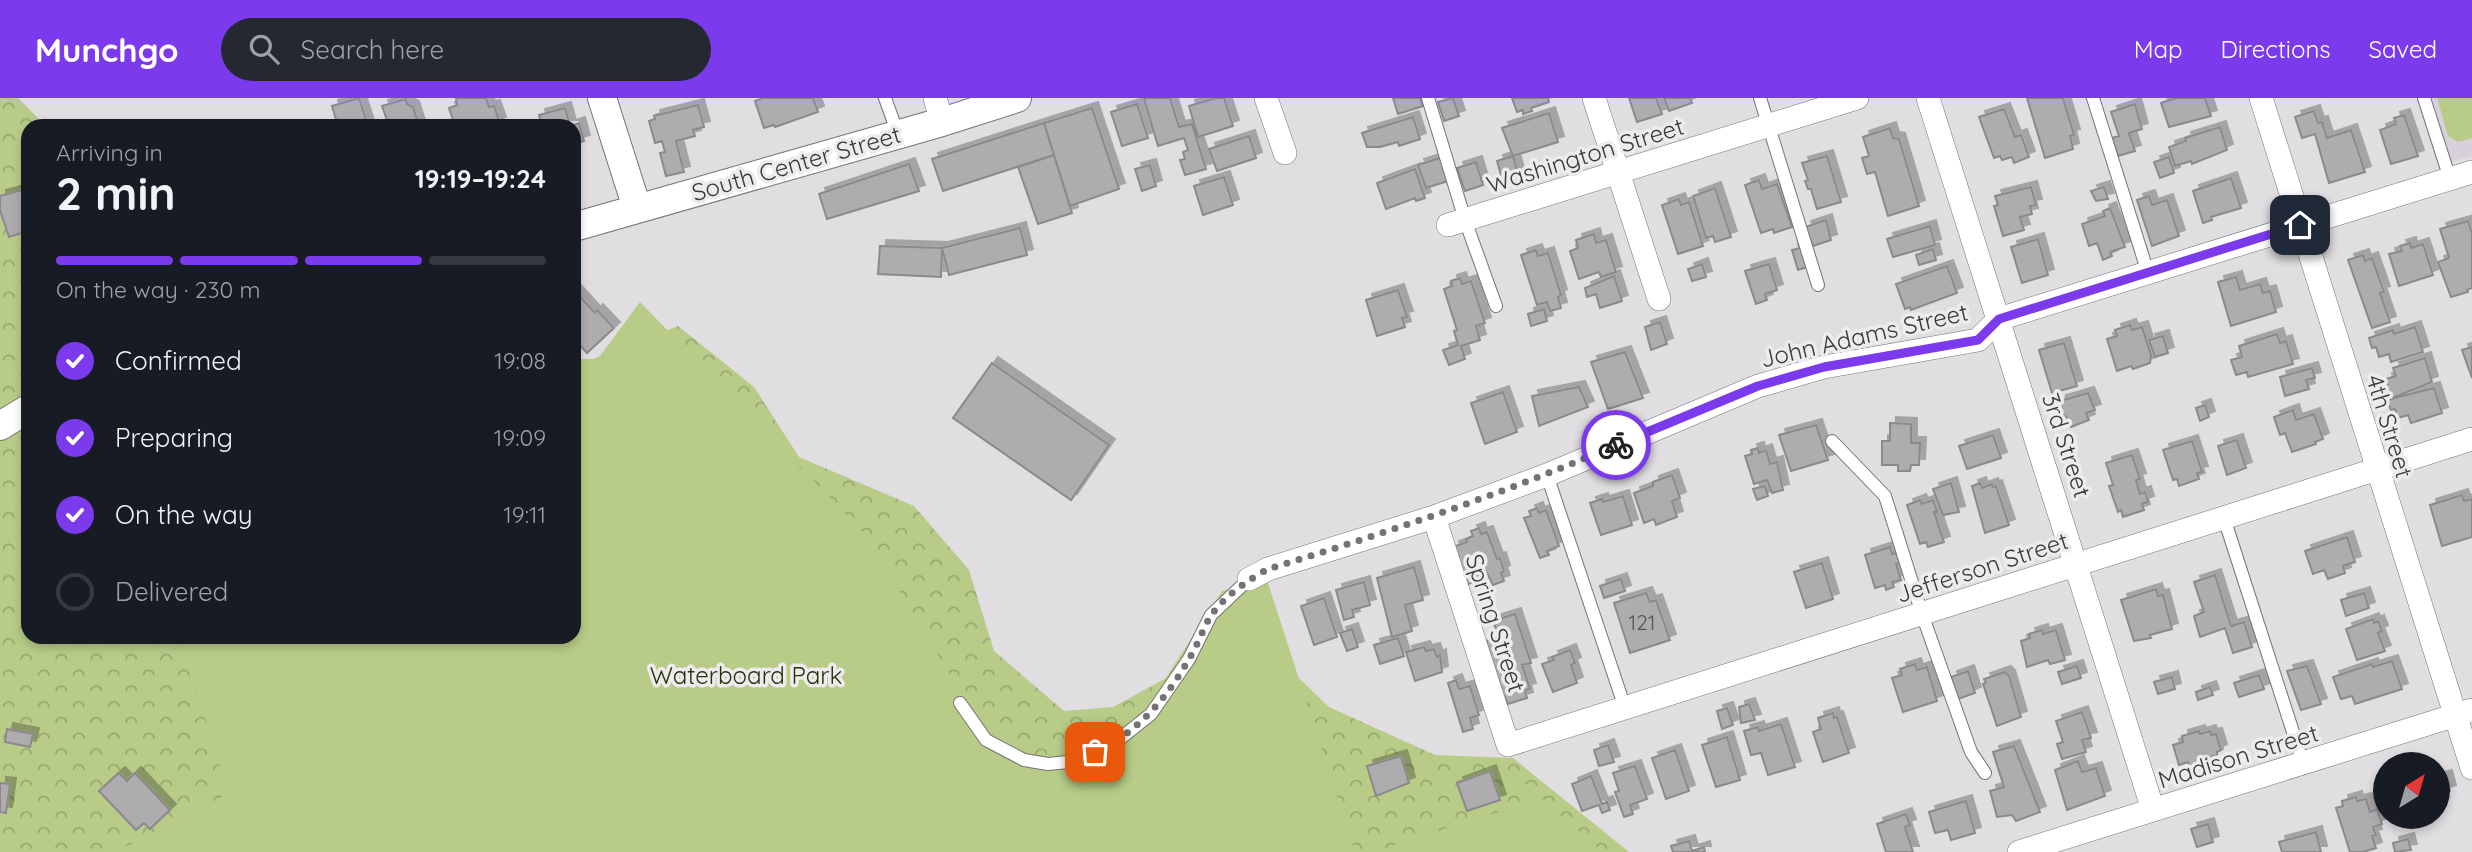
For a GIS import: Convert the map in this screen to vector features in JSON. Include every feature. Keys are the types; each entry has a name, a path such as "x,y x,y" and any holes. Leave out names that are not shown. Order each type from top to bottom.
{"street":[{"path":"601,98 637,208"},
{"name":"South Center Street","path":"581,225 898,134 938,110 1017,98"},
{"path":"1266,98 1285,153"},
{"path":"1594,98 1659,299"},
{"name":"Washington Street","path":"1457,222 1857,98"},
{"name":"3rd Street","path":"1928,98 2153,810"},
{"name":"4th Street","path":"2261,98 2376,467 2464,712 2472,768"},
{"name":"John Adams Street","path":"1250,579 1268,569 1434,517 1547,475 1758,386 1824,367 1978,340 1999,319 2472,172"},
{"path":"0,426 21,413"},
{"name":"Jefferson Street","path":"1508,745 2224,518 2376,467 2472,439"},
{"name":"Spring Street","path":"1434,517 1508,745"},
{"name":"Madison Street","path":"2019,852 2464,712"}],"lane":[{"path":"885,98 898,134"},
{"path":"1428,98 1457,222 1496,306"},
{"path":"1760,98 1818,285"},
{"path":"2093,98 2148,273"},
{"path":"2424,98 2450,179"},
{"path":"1832,441 1885,496 1922,614 1971,752 1985,773"},
{"path":"1547,475 1625,708"},
{"path":"2224,518 2303,764"},
{"path":"960,703 986,740 1024,760 1048,764 1078,761 1112,745 1151,714 1189,659 1211,615 1250,579"}],"shaded area":[{"path":"2431,98 2472,98 2472,156 2451,162"}],"green space":[{"name":"Waterboard Park","path":"0,98 18,98 39,119 21,119 21,644 581,644 581,359 593,359 678,326 754,387 799,457 914,506 969,570 994,651 1064,711 1113,707 1251,632 1329,707 1435,755 1513,758 1629,852 0,852"},
{"path":"2437,98 2472,98 2472,138 2458,142 2448,136"},
{"name":"Waterboard Park","path":"640,302 865,534 972,711 1047,768 1132,730 1222,591 1266,577 1355,852 115,852 229,793 181,644 581,644 581,365 597,360"},
{"path":"1511,771 1602,852 1373,852 1521,805"}],"building":[{"path":"359,98 366,119 336,119 332,106"},
{"path":"456,98 486,98 489,107 494,106 499,119 453,119 449,108 457,105"},
{"path":"763,98 813,98 818,112 775,127 764,128 755,101"},
{"path":"1170,98 1179,127 1192,124 1206,169 1185,175 1180,160 1185,159 1183,152 1188,150 1184,138 1158,146 1144,99"},
{"path":"1224,98 1233,126 1198,137 1189,106"},
{"path":"1393,98 1420,98 1423,106 1398,114"},
{"path":"1453,98 1459,116 1444,121 1438,102"},
{"path":"1512,98 1548,98 1549,102 1523,114 1523,110 1517,112"},
{"path":"1629,98 1656,98 1662,114 1637,122"},
{"path":"1664,98 1690,98 1692,103 1669,111"},
{"path":"2027,98 2063,98 2074,135 2070,136 2073,149 2045,158"},
{"path":"2176,98 2205,98 2211,116 2169,127 2161,103"},
{"path":"406,99 407,104 413,107 417,119 387,119 382,106"},
{"path":"1137,104 1148,138 1122,146 1111,112"},
{"path":"2135,104 2142,129 2129,133 2135,151 2118,156 2112,138 2119,136 2111,112"},
{"path":"698,105 704,127 693,130 695,136 676,141 684,172 666,176 660,153 665,152 662,141 655,143 649,121 655,119 654,116"},
{"path":"565,108 568,119 540,119 539,115"},
{"path":"1092,108 1119,189 1070,206 1044,123"},
{"path":"2004,109 2015,137 2021,135 2029,157 2014,163 2012,157 2002,160 2000,156 1994,158 1979,117"},
{"path":"2314,111 2318,123 2322,122 2327,138 2351,130 2365,172 2329,183 2315,134 2302,138 2295,117"},
{"path":"1549,113 1558,142 1513,156 1502,128"},
{"path":"2404,115 2418,156 2391,164 2380,130 2396,124 2394,118"},
{"path":"1413,117 1420,139 1399,146 1398,142 1367,147 1362,133"},
{"path":"1044,123 1054,155 943,191 932,159"},
{"path":"2220,127 2227,150 2192,164 2191,161 2175,166 2169,147 2186,141 2185,138"},
{"path":"1890,128 1893,138 1899,139 1919,206 1888,216 1875,172 1867,174 1862,158 1869,156 1863,137"},
{"path":"1249,136 1256,158 1217,171 1209,149"},
{"path":"1054,155 1072,213 1038,224 1018,167"},
{"path":"1513,156 1518,174 1502,179 1497,161"},
{"path":"1827,156 1841,202 1817,209 1811,189 1808,189 1805,181 1808,180 1802,163"},
{"path":"2169,157 2174,173 2160,178 2154,162"},
{"path":"1440,158 1448,181 1426,188 1418,165"},
{"path":"1476,162 1483,185 1465,191 1457,168"},
{"path":"909,164 919,191 827,219 819,194"},
{"path":"1150,165 1156,186 1142,191 1135,169"},
{"path":"1415,169 1425,198 1416,201 1415,198 1386,209 1377,183"},
{"path":"1224,177 1233,205 1203,215 1194,186"},
{"path":"2231,178 2241,208 2211,217 2212,220 2203,223 2193,191"},
{"path":"1759,180 1762,189 1777,184 1792,227 1774,233 1773,229 1761,233 1745,185"},
{"path":"2031,187 2036,205 2030,206 2032,214 2020,217 2024,230 2003,236 1994,206 1998,205 1995,196"},
{"path":"2104,187 2108,199 2096,201 2091,191"},
{"path":"1715,188 1731,237 1715,242 1713,236 1706,238 1693,196"},
{"path":"21,190 21,233 9,237 0,210 0,196"},
{"path":"2149,196 2152,205 2167,200 2179,236 2152,246 2137,200"},
{"path":"1679,199 1681,205 1689,202 1703,246 1678,254 1662,205"},
{"path":"2110,208 2125,247 2110,252 2112,256 2103,260 2097,243 2089,246 2082,224 2105,216 2103,211"},
{"path":"1826,220 1831,240 1813,246 1805,227"},
{"path":"2468,221 2472,234 2472,288 2467,290 2468,292 2451,297 2438,262 2449,258 2440,229"},
{"path":"1930,226 1935,245 1893,257 1887,239"},
{"path":"1020,228 1027,255 949,275 942,248"},
{"path":"1594,234 1596,243 1606,240 1616,272 1601,277 1599,272 1579,279 1570,251 1578,248 1576,240"},
{"path":"2038,239 2048,275 2022,283 2011,247"},
{"path":"2410,243 2411,248 2423,244 2433,275 2399,286 2389,254 2402,251 2400,246"},
{"path":"880,246 942,248 941,277 878,274"},
{"path":"1804,247 1810,266 1798,270 1792,250"},
{"path":"1933,249 1936,260 1919,265 1916,255"},
{"path":"1536,250 1538,256 1548,253 1561,295 1558,297 1561,308 1550,311 1547,302 1537,305 1521,255"},
{"path":"2363,255 2365,261 2372,258 2384,292 2380,293 2390,322 2372,328 2348,260"},
{"path":"1702,264 1706,277 1692,281 1688,269"},
{"path":"1769,264 1777,290 1765,294 1767,300 1756,304 1745,271"},
{"path":"1947,266 1957,293 1911,310 1910,307 1905,309 1896,284"},
{"path":"1614,276 1622,301 1600,308 1596,294 1587,297 1585,288"},
{"path":"2236,277 2240,290 2260,284 2263,293 2270,291 2276,312 2231,326 2218,282"},
{"path":"1460,278 1462,284 1471,281 1485,323 1476,326 1480,340 1461,346 1465,359 1449,365 1443,350 1458,345 1454,331 1457,330 1444,289 1452,286 1451,281"},
{"path":"1398,290 1407,317 1402,318 1405,327 1377,336 1366,300"},
{"path":"581,298 614,328 587,353 581,347"},
{"path":"1544,309 1547,321 1531,326 1528,314"},
{"path":"1660,322 1667,344 1651,350 1645,327"},
{"path":"2130,325 2132,330 2142,327 2151,355 2150,363 2117,371 2107,339 2117,336 2115,330"},
{"path":"2415,327 2423,352 2391,362 2389,354 2379,357 2376,347 2372,348 2369,338 2393,330 2394,334"},
{"path":"2277,334 2280,343 2286,341 2293,364 2248,377 2247,372 2236,375 2231,360 2242,357 2239,346"},
{"path":"2163,336 2168,353 2155,357 2149,340"},
{"path":"2064,343 2077,386 2052,393 2039,350"},
{"path":"2472,347 2472,378 2462,350"},
{"path":"1625,352 1643,398 1608,409 1591,362"},
{"path":"2425,358 2432,382 2387,400 2384,389 2388,388 2386,379 2396,376 2393,368"},
{"path":"992,363 1109,445 1071,500 953,418"},
{"path":"2312,368 2315,378 2306,380 2309,389 2285,396 2280,377"},
{"path":"1579,387 1588,407 1539,426 1532,396"},
{"path":"2434,388 2442,413 2411,423 2408,415 2398,418 2395,409 2391,410 2387,400"},
{"path":"1503,392 1517,432 1485,444 1471,403"},
{"path":"2088,393 2095,410 2086,413 2089,420 2071,427 2066,417 2058,412 2060,401"},
{"path":"2205,405 2209,417 2200,421 2196,408"},
{"path":"2293,410 2296,420 2314,414 2323,439 2292,452 2285,433 2280,435 2274,417"},
{"path":"1890,423 1911,424 1911,443 1920,443 1919,465 1911,465 1910,471 1898,471 1898,465 1882,465 1882,441 1890,441"},
{"path":"1816,425 1828,460 1791,471 1779,435"},
{"path":"1993,435 2001,458 1967,469 1959,446"},
{"path":"2237,440 2246,468 2227,475 2218,446"},
{"path":"2192,441 2202,472 2197,473 2199,479 2179,486 2177,479 2173,480 2163,450"},
{"path":"1758,448 1759,453 1766,450 1770,464 1777,462 1783,490 1772,493 1767,480 1754,484 1745,456"},
{"path":"2132,455 2140,479 2136,480 2140,494 2145,492 2148,502 2142,504 2144,510 2123,517 2121,510 2118,512 2109,486 2113,485 2106,463"},
{"path":"1672,475 1680,498 1672,501 1677,517 1656,525 1654,519 1644,523 1634,493"},
{"path":"1951,483 1959,512 1943,515 1933,489"},
{"path":"1980,483 1982,488 1992,484 1993,487 1996,486 2009,525 1985,533 1972,486"},
{"path":"1765,486 1768,496 1757,500 1753,489"},
{"path":"2462,495 2464,501 2472,499 2472,537 2442,546 2430,505"},
{"path":"1623,496 1632,525 1601,535 1590,503"},
{"path":"1920,500 1922,504 1933,500 1944,542 1928,547 1926,542 1920,544 1907,505"},
{"path":"1537,508 1539,513 1546,510 1559,546 1547,551 1549,555 1540,558 1524,518 1531,516 1529,511"},
{"path":"1479,528 1481,534 1487,532 1504,571 1501,573 1504,581 1493,585 1484,567 1476,570 1473,560 1470,561 1476,581 1466,585 1453,547 1467,542 1466,539 1473,536 1471,531"},
{"path":"2347,537 2355,562 2343,566 2345,573 2328,579 2324,570 2313,574 2305,551"},
{"path":"1890,547 1892,554 1897,553 1900,563 1896,564 1901,580 1892,582 1894,587 1886,590 1885,585 1875,588 1865,555"},
{"path":"1822,563 1833,599 1806,608 1794,572"},
{"path":"1414,567 1423,600 1405,605 1412,631 1392,637 1377,578"},
{"path":"2215,575 2231,626 2244,622 2252,647 2233,653 2225,628 2200,637 2194,616 2204,612 2194,582"},
{"path":"1621,579 1625,591 1604,598 1600,586"},
{"path":"1364,582 1370,605 1352,610 1354,617 1344,620 1336,590"},
{"path":"2156,589 2158,596 2163,595 2172,629 2150,635 2151,638 2134,641 2121,600"},
{"path":"1646,593 1650,602 1656,600 1670,640 1630,653 1614,603"},
{"path":"2364,593 2369,608 2346,616 2341,600"},
{"path":"1324,598 1337,637 1314,645 1301,606"},
{"path":"1515,614 1531,663 1522,665 1530,689 1525,690 1527,698 1508,704 1505,697 1501,699 1486,641 1499,637 1493,621"},
{"path":"2373,619 2374,623 2378,621 2382,631 2378,633 2385,651 2357,660 2346,629"},
{"path":"1352,629 1358,647 1347,651 1340,633"},
{"path":"2042,630 2043,634 2056,630 2065,660 2050,664 2048,660 2027,667 2021,641 2030,638 2029,634"},
{"path":"1398,638 1404,656 1380,664 1374,645"},
{"path":"1424,647 1426,651 1434,649 1437,657 1440,655 1442,672 1415,681 1406,652"},
{"path":"1570,650 1575,663 1571,665 1577,683 1553,692 1542,664"},
{"path":"2392,661 2402,689 2355,704 2352,696 2341,699 2333,677 2372,664 2373,667"},
{"path":"1915,664 1917,670 1927,667 1937,701 1903,712 1892,678 1902,675 1900,669"},
{"path":"2077,666 2081,678 2062,684 2058,672"},
{"path":"2307,666 2321,704 2301,710 2287,671"},
{"path":"1968,671 1975,693 1958,699 1951,677"},
{"path":"2005,672 2009,676 2021,717 1997,726 1983,684 1986,683 1984,679"},
{"path":"2259,675 2264,689 2239,697 2234,683"},
{"path":"2172,677 2175,689 2158,694 2154,682"},
{"path":"1456,680 1459,689 1470,686 1479,715 1470,718 1473,729 1463,732 1448,683"},
{"path":"2210,687 2213,695 2198,700 2196,692"},
{"path":"1749,704 1755,720 1741,723 1739,707"},
{"path":"1727,708 1733,725 1722,729 1717,711"},
{"path":"2082,712 2091,738 2082,740 2086,752 2062,759 2057,744 2063,742 2056,721"},
{"path":"1833,713 1834,718 1837,717 1849,753 1823,762 1813,732 1821,729 1818,718"},
{"path":"1781,724 1795,767 1768,775 1761,753 1751,755 1744,731 1758,727 1759,731"},
{"path":"7,729 33,734 30,747 5,742"},
{"path":"2199,731 2200,734 2210,731 2211,735 2216,734 2221,750 2217,755 2207,758 2208,762 2190,767 2188,762 2179,765 2173,745 2183,742 2182,736"},
{"path":"1727,737 1740,780 1716,787 1702,745"},
{"path":"1608,745 1614,762 1599,766 1594,750"},
{"path":"2014,746 2040,812 2016,821 2012,815 1997,817 1990,791 2004,787 1993,752"},
{"path":"1675,750 1689,791 1666,799 1652,758"},
{"path":"1401,756 1409,783 1376,796 1367,766"},
{"path":"2078,761 2082,772 2096,768 2105,796 2067,810 2055,770"},
{"path":"1635,766 1647,799 1630,805 1633,814 1624,817 1615,792 1619,791 1613,773"},
{"path":"1490,771 1500,800 1467,811 1457,783"},
{"path":"119,773 127,781 135,773 170,810 150,829 144,823 136,830 99,791"},
{"path":"1591,776 1602,804 1607,802 1610,810 1602,813 1599,805 1582,811 1572,784"},
{"path":"0,783 10,784 6,813 0,812"},
{"path":"2356,797 2357,801 2366,799 2370,812 2373,811 2373,830 2376,835 2372,836 2376,848 2350,852 2336,808 2343,806 2342,801"},
{"path":"1966,801 1975,833 1951,840 1948,830 1935,833 1929,812"},
{"path":"1906,814 1910,825 1905,827 1913,852 1886,852 1877,824"},
{"path":"2208,824 2213,842 2197,847 2191,829"},
{"path":"2316,832 2321,852 2282,852 2279,842"},
{"path":"2408,839 2411,850 2395,852 2393,843"},
{"path":"1689,841 1692,851 1704,847 1705,852 1673,852 1671,846"}],"way so far":[{"path":"1095,752 1112,745 1151,714 1189,659 1211,615 1250,579 1268,569 1434,517 1547,475 1616,445"}],"route":[{"path":"1616,445 1758,386 1824,367 1978,340 1999,319 2300,225"}]}
